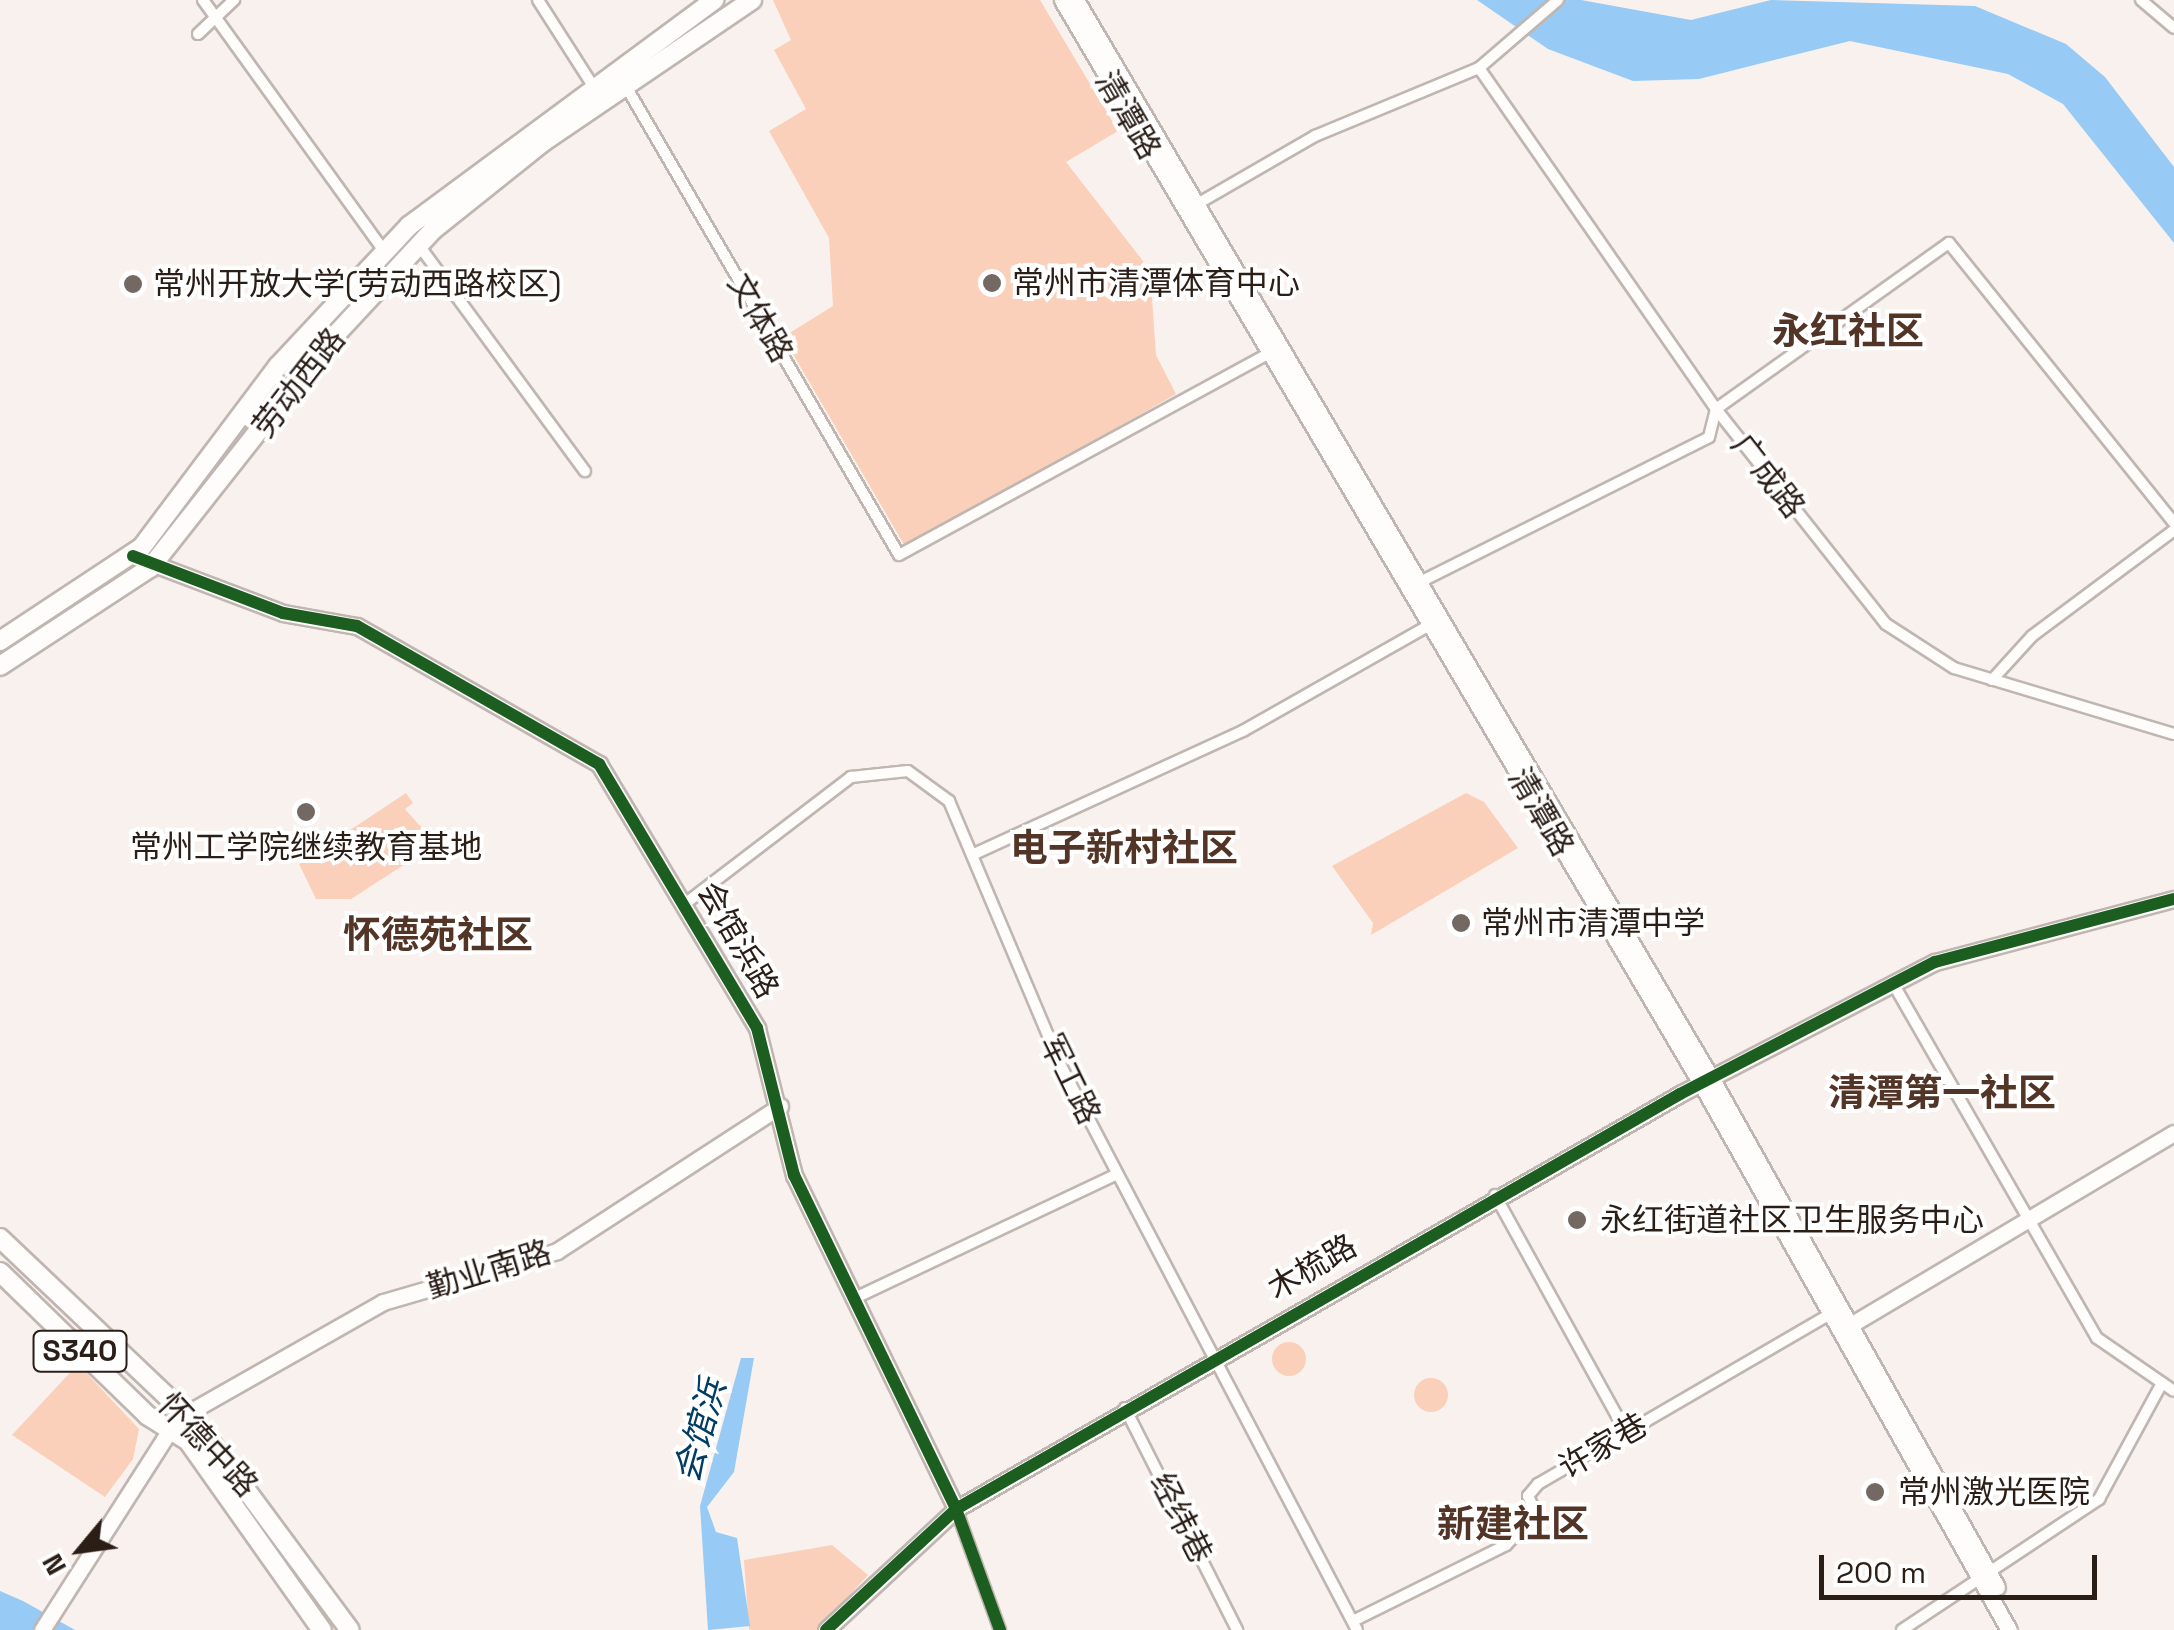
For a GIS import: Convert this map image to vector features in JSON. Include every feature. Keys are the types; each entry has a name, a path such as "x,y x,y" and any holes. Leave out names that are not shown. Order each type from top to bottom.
{"main road":[{"name":"劳动西路","path":"1,636 132,556 278,366 384,250 593,86 714,0"},
{"name":"劳动西路","path":"0,666 150,568 418,244 624,83 752,0"},
{"name":"清潭路","path":"1062,0 1420,582 1709,1085 1832,1313 1984,1575 2021,1630"},
{"name":"清潭路","path":"1076,0 1269,352 1852,1324 2009,1630"},
{"name":"会馆浜路","path":"132,556 150,568 201,575 283,613 357,626 599,764 686,903 757,1028 780,1106 794,1176 956,1510"},
{"name":"木梳路","path":"826,1630 956,1510 1124,1407 1495,1194 1965,952 2174,899"},
{"name":"勤业南路","path":"175,1422 383,1302 557,1252 780,1106"},
{"path":"1852,1324 2174,1133"},
{"name":"怀德中路","path":"0,1238 308,1562 350,1630"},
{"name":"怀德中路","path":"0,1272 175,1422 239,1503 322,1630"},
{"path":"31,1630 175,1422"},
{"name":"木梳路","path":"839,1630 956,1510"},
{"path":"42,1630 97,1536"}],"street":[{"path":"202,0 384,250"},
{"path":"198,34 234,0"},
{"path":"538,0 593,86"},
{"path":"1190,208 1315,136 1479,68 1558,0"},
{"path":"2141,0 2174,28"},
{"name":"广成路","path":"1479,68 1716,408 1886,624 1921,652 1992,680 2174,734"},
{"name":"文体路","path":"624,83 899,555 1269,352"},
{"path":"1420,582 1709,436 1716,408 1950,243 2174,526 2032,636 1992,680"},
{"path":"418,244 585,471"},
{"path":"974,854 1243,732 1431,624"},
{"name":"军工路","path":"686,903 851,777 882,768 908,771 948,801 1117,1174 1355,1626"},
{"path":"1894,986 2097,1338 2174,1391"},
{"path":"854,1298 1117,1174"},
{"path":"1495,1194 1626,1432"},
{"name":"许家巷","path":"1355,1626 1506,1544 1536,1512 1528,1496 1538,1484 1832,1313"},
{"path":"1902,1630 2098,1499 2162,1383"},
{"name":"经纬巷","path":"1124,1407 1238,1630"},
{"name":"会馆浜路","path":"956,1510 1000,1630"}],"shaded area":[{"name":"常州市清潭体育中心","path":"773,0 1040,0 1118,131 1066,162 1150,270 1156,355 1176,394 906,548 783,337 833,306 829,238 769,131 806,109 774,50 791,40"},
{"path":"406,793 413,803 405,809 421,827 410,861 351,899 316,899 299,864"},
{"path":"1466,793 1484,802 1518,848 1371,935 1373,923 1332,866"},
{"path":"1289,1342 1301,1347 1306,1359 1301,1371 1289,1376 1277,1371 1272,1359 1277,1347"},
{"path":"78,1364 139,1429 133,1459 105,1497 12,1435"},
{"path":"1431,1378 1443,1383 1448,1395 1443,1407 1431,1412 1419,1407 1414,1395 1419,1383"},
{"path":"832,1545 868,1575 817,1630 749,1630 744,1560"}],"water":[{"path":"1477,0 1581,0 1691,20 1771,0 1975,6 2066,44 2105,77 2174,167 2174,243 2063,104 2008,74 1850,41 1699,79 1633,81 1548,49"},
{"path":"741,1358 754,1358 734,1472 707,1507 716,1532 737,1538 750,1626 708,1630 700,1506"},
{"path":"0,1591 23,1601 75,1630 0,1630"}],"cycle path":[{"path":"133,556 283,613 357,626 599,764 757,1028 794,1175 956,1509 1000,1630"},
{"path":"826,1630 956,1509 1680,1094 1935,962 2174,899"}],"place":[{"name":"常州市清潭体育中心","path":"992,283"},
{"name":"常州开放大学(劳动西路校区)","path":"133,284"},
{"name":"常州工学院继续教育基地","path":"306,812"},
{"name":"常州市清潭中学","path":"1461,923"},
{"name":"永红街道社区卫生服务中心","path":"1577,1220"},
{"name":"常州激光医院","path":"1875,1492"}],"district":[{"name":"永红社区","path":"1848,332"},
{"name":"电子新村社区","path":"1124,849"},
{"name":"怀德苑社区","path":"438,936"},
{"name":"清潭第一社区","path":"1942,1094"},
{"name":"新建社区","path":"1513,1525"}],"water label":[{"name":"会馆浜","path":"700,1431"}]}
